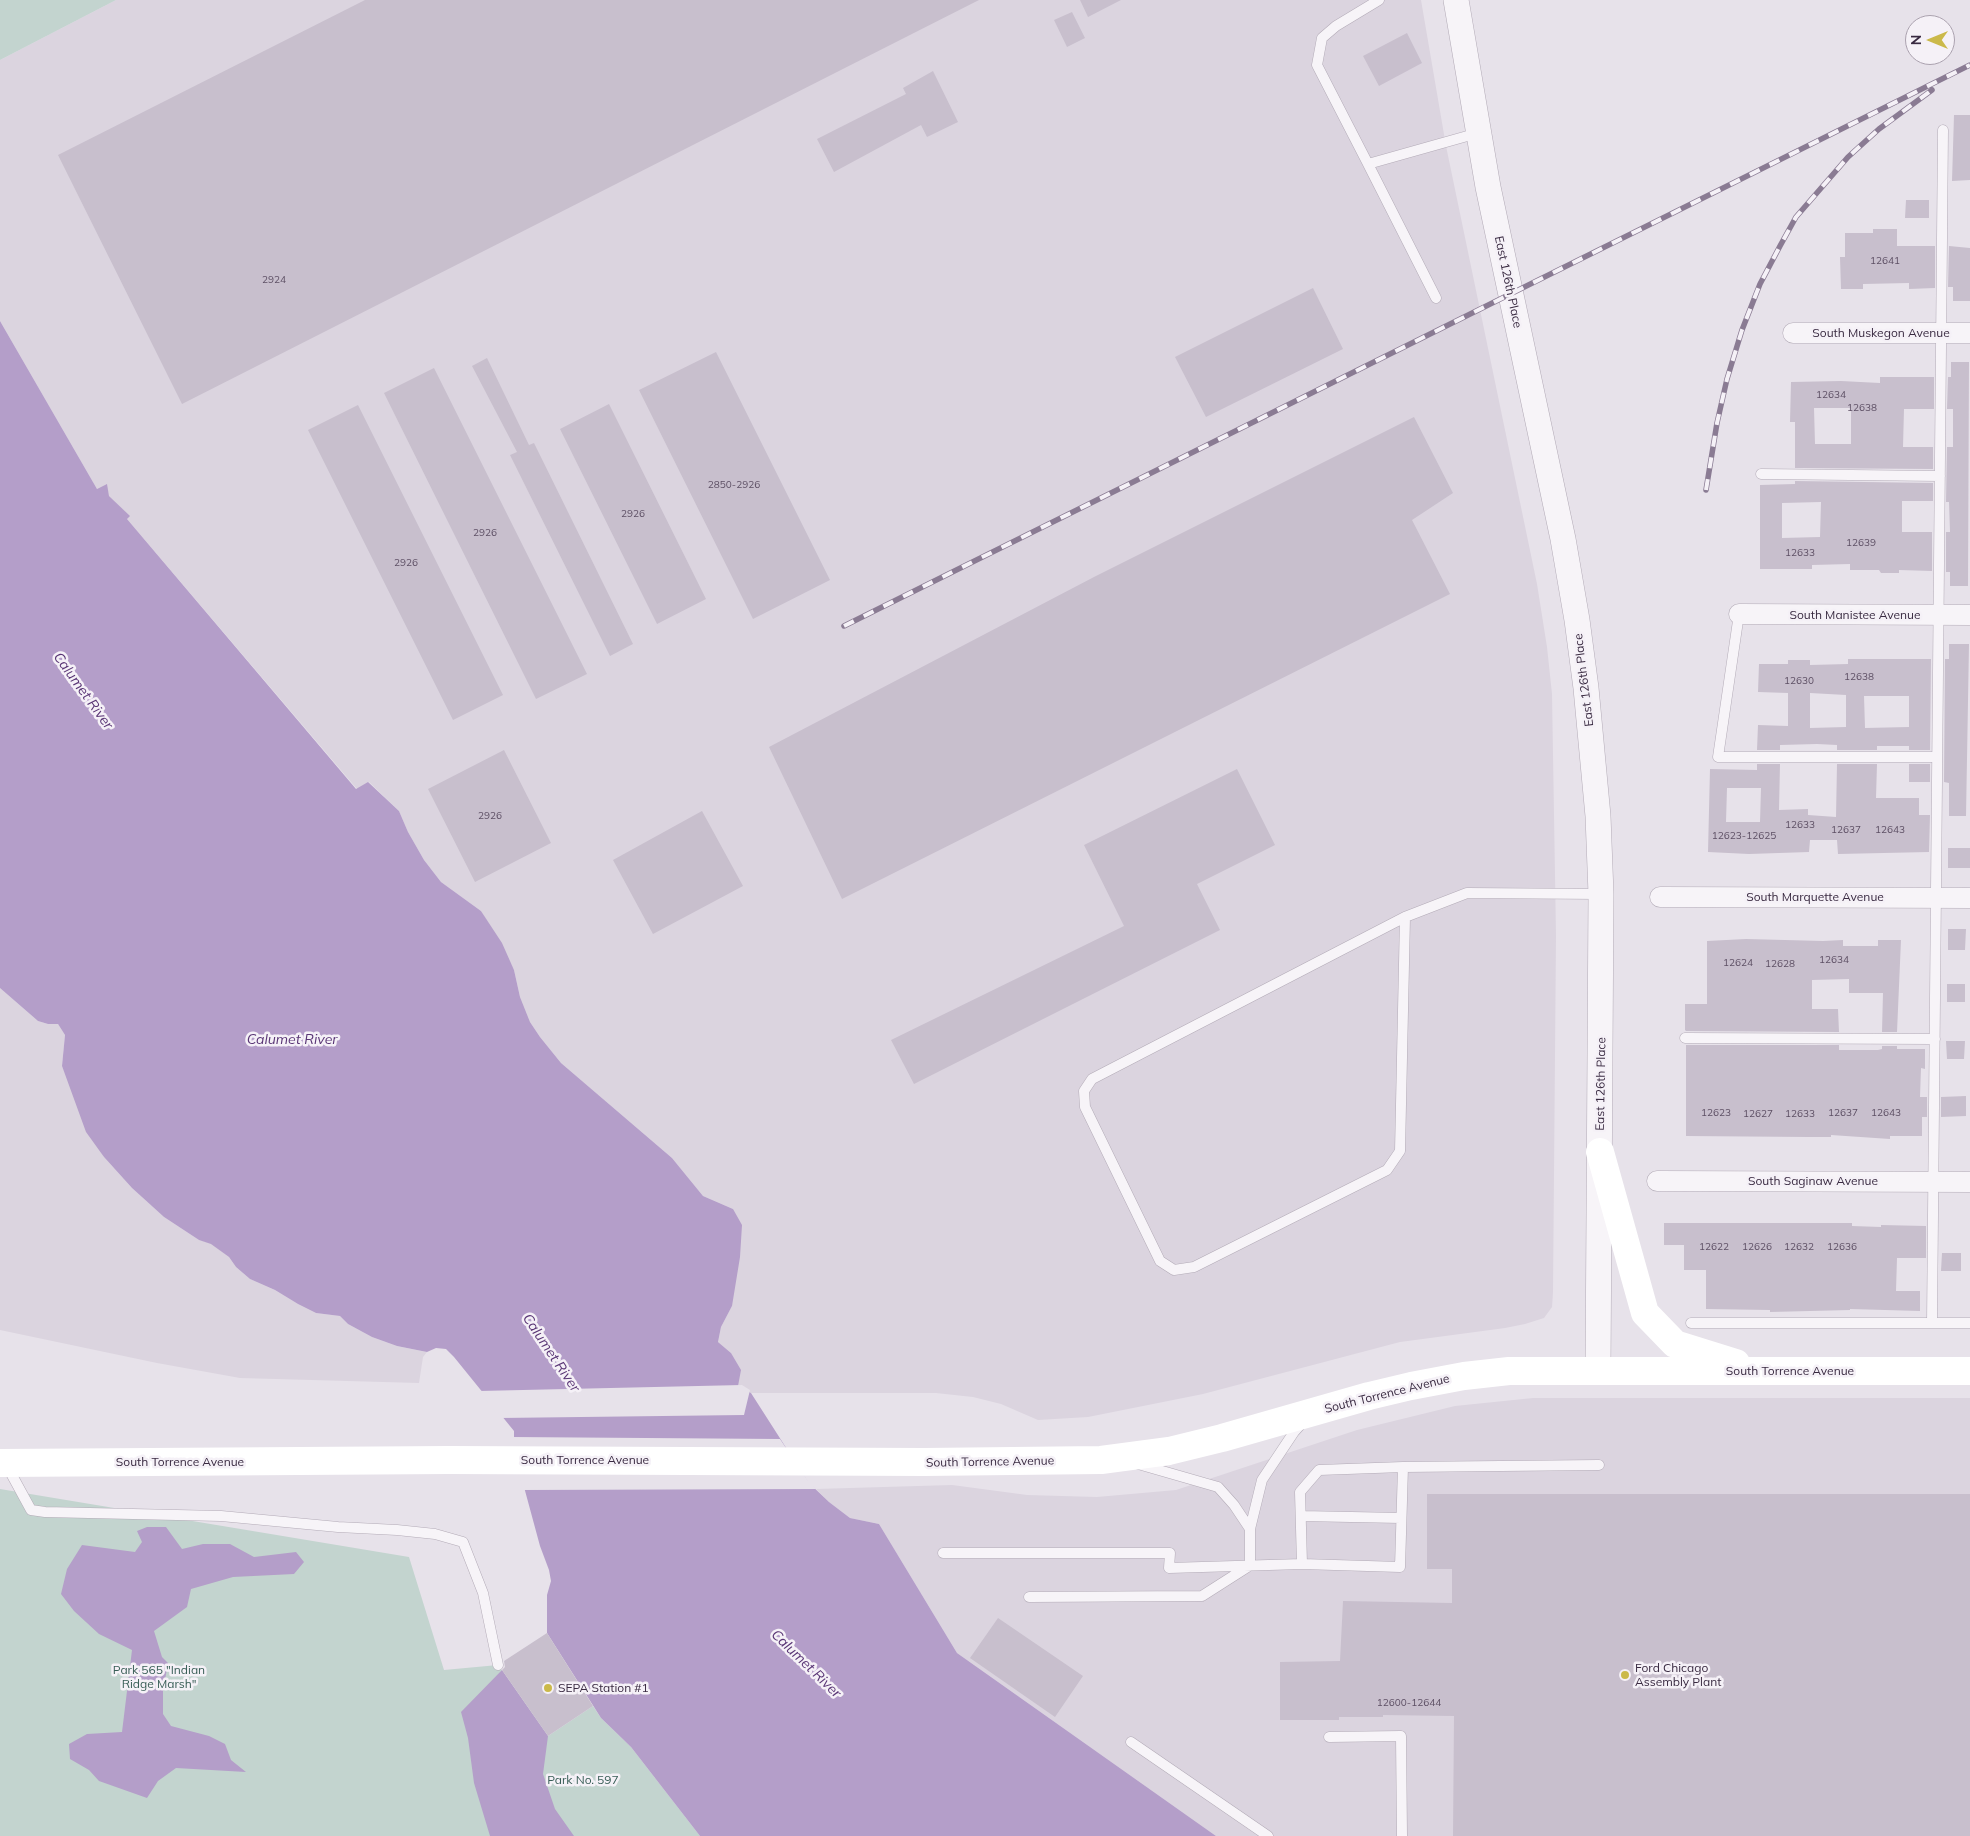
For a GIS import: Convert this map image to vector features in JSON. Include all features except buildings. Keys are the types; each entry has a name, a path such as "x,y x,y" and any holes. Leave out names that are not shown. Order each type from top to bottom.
{"main road":[{"path":"1600,1152 1645,1313 1675,1344 1761,1371"},
{"name":"South Torrence Avenue","path":"3,1463 449,1460 952,1462 1120,1458 1186,1447 1369,1396 1464,1376 1509,1371 1970,1371"}],"street":[{"name":"East 126th Place","path":"1456,0 1478,133 1563,539 1577,620 1598,816 1601,894 1598,1371"},
{"name":"South Muskegon Avenue","path":"1793,334 1970,333"},
{"name":"South Manistee Avenue","path":"1739,614 1970,615"},
{"name":"South Marquette Avenue","path":"1660,897 1970,898"},
{"name":"South Saginaw Avenue","path":"1657,1181 1970,1182"}],"lane":[{"path":"1379,0 1336,26 1322,38 1317,65 1436,298"},
{"path":"1932,1323 1943,130"},
{"path":"1368,164 1478,133"},
{"path":"1761,474 1940,476"},
{"path":"1739,614 1718,757 1937,757"},
{"path":"1405,917 1400,1152 1387,1170 1194,1268 1174,1270 1160,1261 1085,1108 1084,1091 1092,1079 1405,917 1468,893 1601,894"},
{"path":"1685,1038 1935,1039"},
{"path":"1691,1323 1970,1323"},
{"path":"1250,1565 1250,1530 1262,1480 1294,1432 1312,1412"},
{"path":"1120,1458 1218,1487 1234,1505 1250,1530"},
{"path":"3,1463 31,1510 45,1512 221,1516 435,1534 463,1542 483,1593 498,1665"},
{"path":"1302,1564 1300,1492 1319,1470 1402,1467 1599,1465"},
{"path":"943,1553 1170,1553 1169,1568 1302,1564 1400,1566 1402,1467"},
{"path":"1301,1516 1401,1518"},
{"path":"1029,1596 1202,1596 1250,1565"},
{"path":"1329,1737 1401,1736 1402,1836"},
{"path":"1131,1742 1268,1836"}],"shaded area":[{"path":"116,0 1421,0 1446,146 1537,584 1552,694 1556,936 1553,1292 1552,1307 1544,1318 1505,1328 1400,1342 1203,1394 1088,1417 1038,1420 1001,1404 973,1397 936,1393 751,1393 738,1386 731,1353 718,1342 721,1327 732,1306 733,1209 703,1196 672,1158 561,1063 530,1022 520,997 514,970 481,911 441,882 424,860 408,832 399,811 369,782 357,789 127,519 129,516 109,496 106,485 97,489 0,321 0,60"},
{"path":"0,988 38,1021 58,1024 65,1035 62,1066 104,1157 132,1188 164,1217 199,1240 211,1243 229,1257 236,1267 250,1279 275,1290 316,1313 340,1316 348,1324 372,1337 397,1346 427,1352 423,1357 419,1383 240,1378 157,1363 0,1330"},
{"name":"Ford Chicago Assembly Plant","path":"1533,1398 1970,1398 1970,1836 1216,1836 957,1653 879,1524 850,1518 816,1489 952,1485 1027,1495 1097,1497 1176,1490 1357,1430 1455,1406"}],"green space":[{"path":"0,0 116,0 0,60"},
{"name":"Park 565 \"Indian Ridge Marsh\"","path":"0,1489 409,1557 444,1670 498,1665 548,1736 593,1706 601,1718 631,1747 700,1836 0,1836"}],"water":[{"name":"Calumet River","path":"0,321 97,489 107,484 109,496 130,516 127,519 356,789 368,782 399,811 408,832 424,860 441,882 481,911 502,943 514,970 520,997 530,1022 561,1063 672,1158 703,1196 733,1209 742,1225 740,1257 732,1306 721,1327 718,1342 731,1353 741,1370 738,1386 751,1393 808,1482 829,1502 850,1518 879,1524 957,1653 1216,1836 700,1836 631,1747 601,1718 547,1633 547,1595 551,1581 514,1450 514,1431 454,1357 446,1349 436,1348 427,1352 397,1346 372,1337 348,1324 340,1316 316,1313 275,1290 250,1279 236,1267 229,1257 211,1244 199,1240 164,1217 132,1188 104,1157 86,1132 62,1066 65,1035 58,1024 38,1021 0,988"},
{"path":"147,1527 166,1527 182,1549 203,1544 230,1544 254,1557 296,1552 304,1562 294,1574 233,1577 191,1589 187,1607 154,1631 162,1657 168,1663 163,1691 163,1714 171,1726 209,1736 225,1744 231,1760 246,1772 176,1768 158,1781 147,1798 99,1781 89,1770 70,1759 69,1744 87,1734 122,1732 132,1650 99,1634 74,1611 61,1594 67,1569 82,1545 135,1552 142,1542 137,1531"},
{"path":"502,1670 548,1736 543,1774 555,1809 574,1836 490,1836 474,1783 468,1738 461,1712"}],"pier":[{"path":"742,1385 750,1390 744,1415 500,1418 479,1391"},
{"path":"512,1437 780,1439 808,1481 816,1489 523,1490 512,1451"}],"railway":[{"path":"844,626 1970,65"},
{"path":"1706,490 1717,423 1727,379 1742,330 1760,284 1796,217 1848,157 1879,129 1932,90"}],"place":[{"name":"Ford Chicago Assembly Plant","path":"1625,1675"},
{"name":"SEPA Station #1","path":"548,1688"}],"park label":[{"name":"Park No. 597","path":"583,1780"}]}
